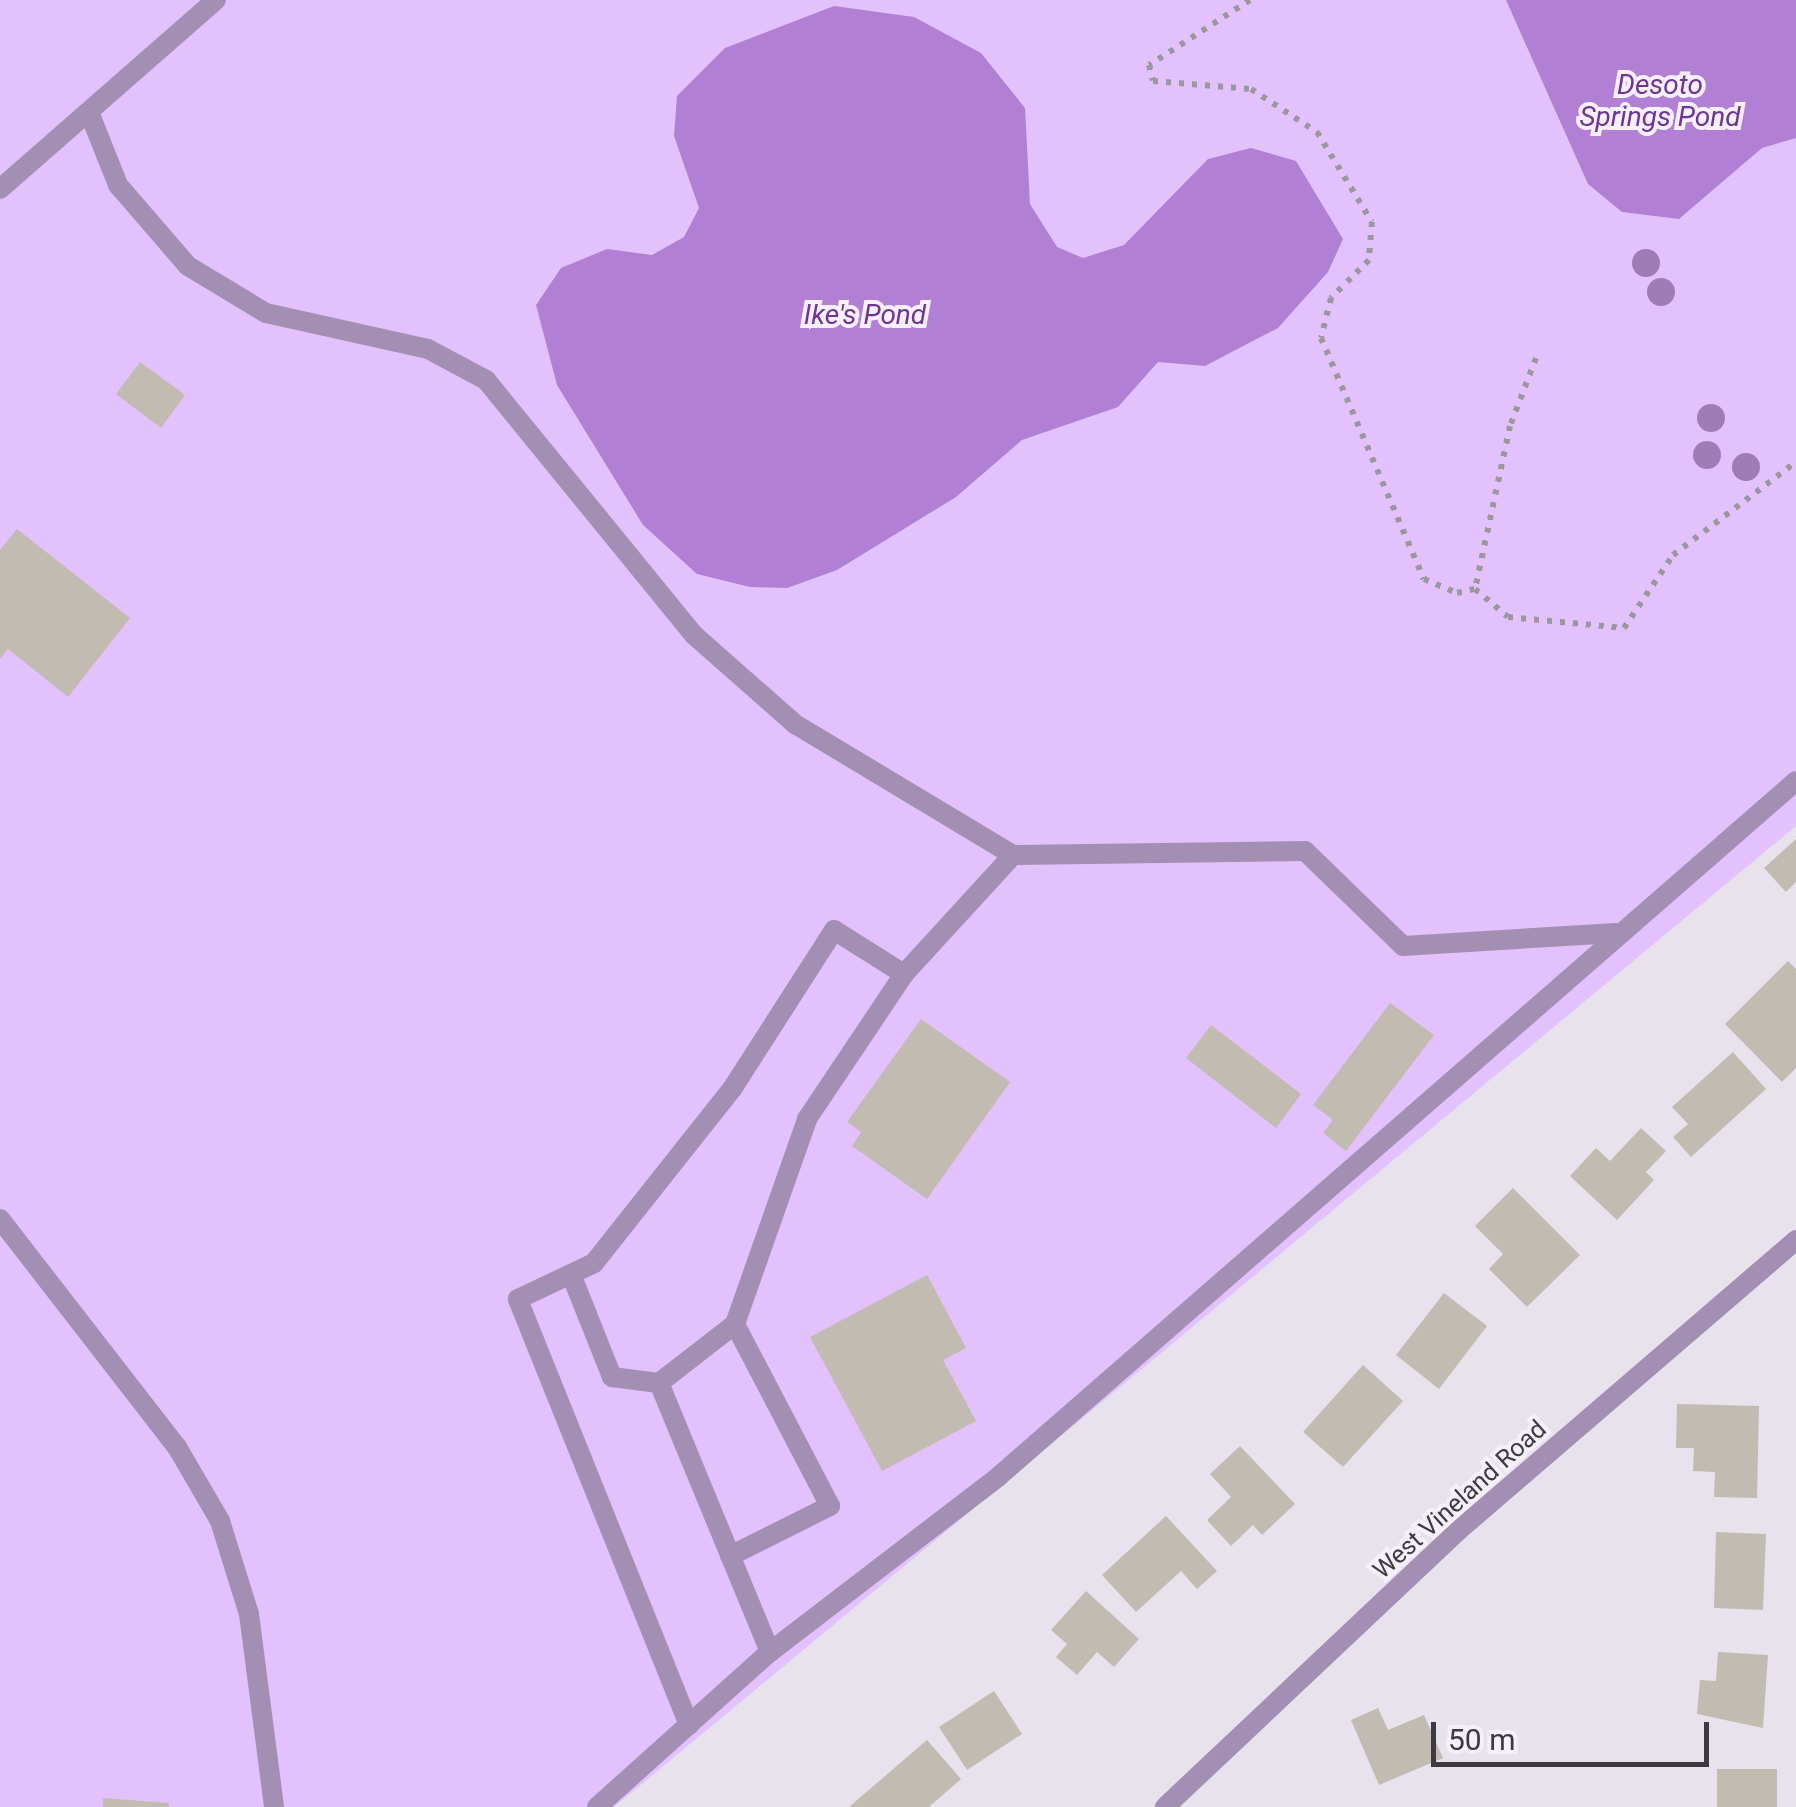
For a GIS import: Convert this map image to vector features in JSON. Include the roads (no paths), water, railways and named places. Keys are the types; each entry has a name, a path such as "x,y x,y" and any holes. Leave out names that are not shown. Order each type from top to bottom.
{"street":[{"path":"0,189 216,0"},
{"path":"89,112 118,185 188,266 266,312 428,349 486,380 694,635 796,724 1013,855 1305,851 1403,946 1616,932"},
{"path":"596,1807 770,1652 999,1476 1616,932 1796,781"},
{"path":"571,1274 612,1377 659,1382 735,1324 807,1119 904,974 1013,855"},
{"path":"689,1725 518,1299 594,1264 732,1089 834,930 904,974"},
{"path":"0,1219 166,1431 220,1521 249,1614 274,1807"},
{"name":"West Vineland Road","path":"1176,1804 1459,1530 1796,1240"},
{"path":"730,1556 830,1506 735,1324"},
{"path":"659,1382 770,1652"}],"water":[{"name":"Desoto Springs Pond","path":"1506,0 1796,0 1796,138 1762,148 1679,219 1622,212 1588,184"},
{"name":"Ike's Pond","path":"834,6 914,17 981,53 1025,108 1030,204 1057,247 1083,258 1124,245 1208,159 1251,148 1296,161 1343,239 1328,272 1278,328 1205,366 1158,362 1118,407 1022,440 956,497 837,570 787,588 750,587 697,574 643,525 557,385 536,305 561,268 607,249 652,255 684,237 699,208 674,136 677,96 725,48"}]}
